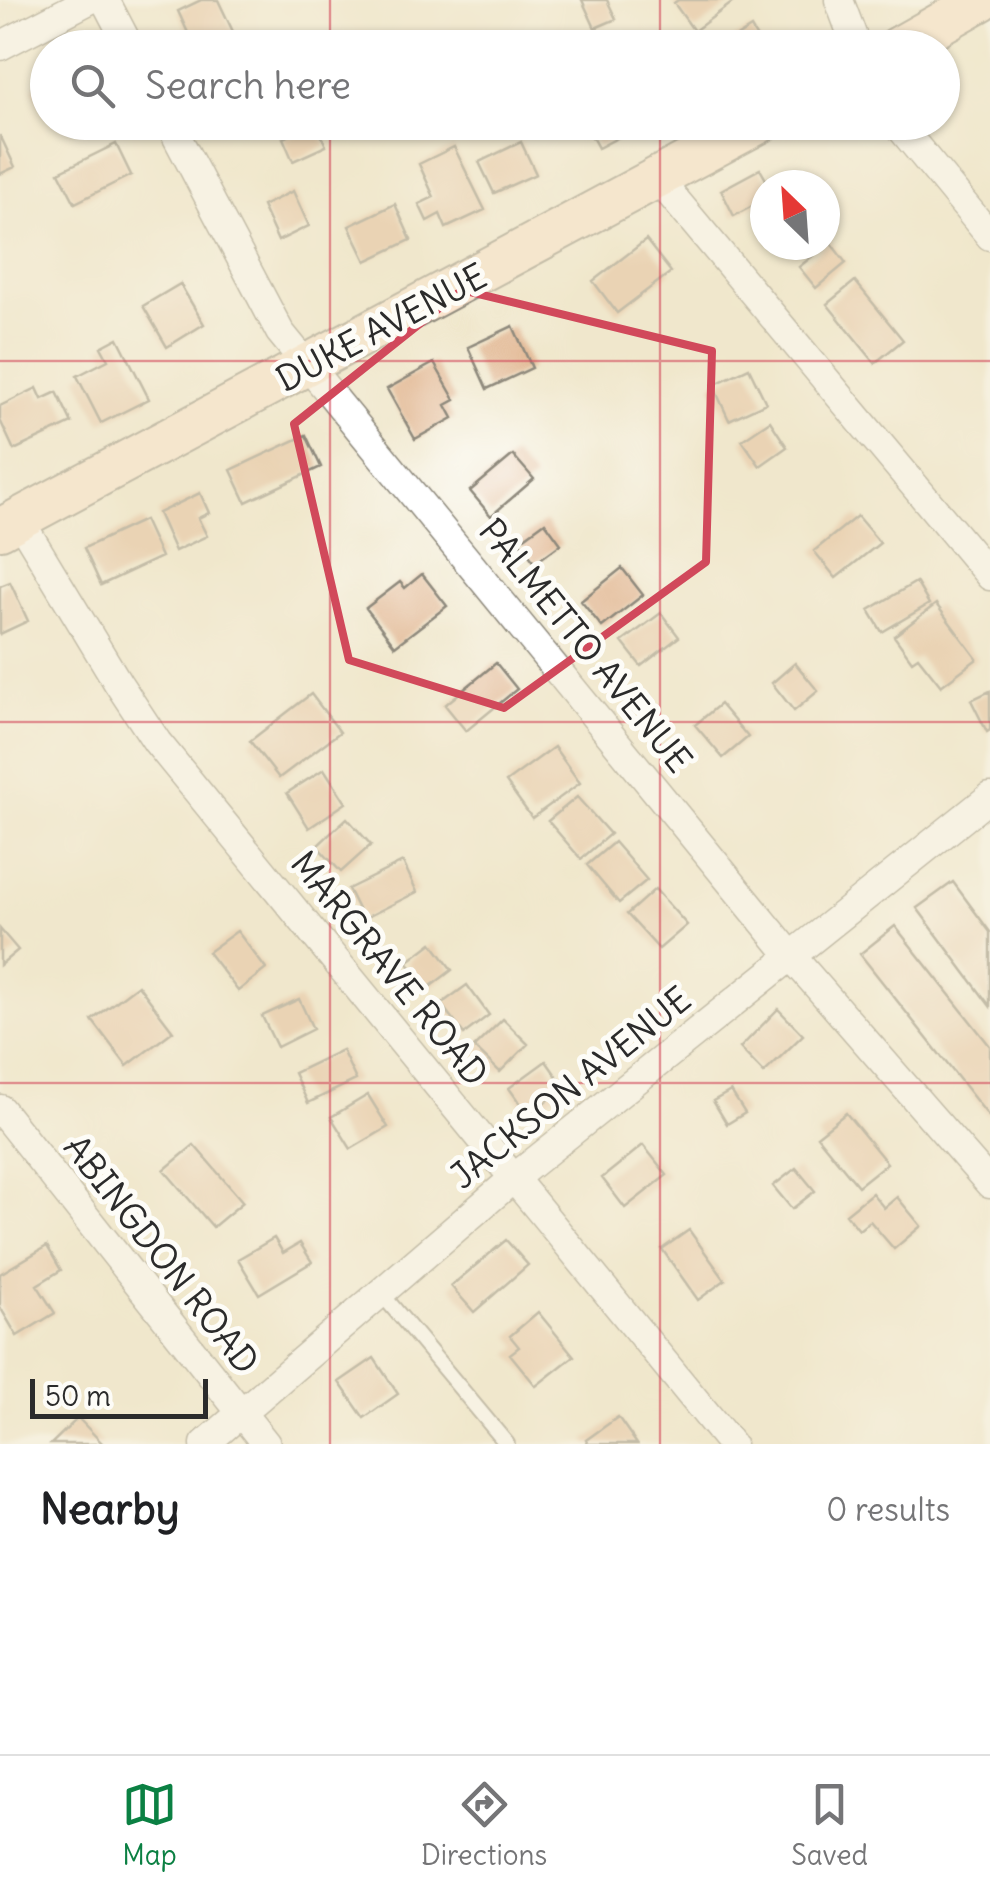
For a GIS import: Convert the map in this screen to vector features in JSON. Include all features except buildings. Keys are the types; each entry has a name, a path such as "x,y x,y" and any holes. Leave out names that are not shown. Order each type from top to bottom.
{"street":[{"path":"31,30 89,0"},
{"path":"104,0 120,30"},
{"path":"839,0 850,30"},
{"path":"930,30 982,0"},
{"path":"0,46 30,30"},
{"name":"PALMETTO AVENUE","path":"179,140 280,332 792,957 988,1176"},
{"name":"DUKE AVENUE","path":"10,524 728,140"},
{"path":"911,140 990,236"},
{"path":"658,179 990,576"},
{"name":"MARGRAVE ROAD","path":"10,524 157,742 731,1444"},
{"name":"JACKSON AVENUE","path":"205,1444 514,1178 990,797"},
{"name":"ABINGDON ROAD","path":"0,1110 266,1444"}],"lane":[{"path":"381,1293 507,1444"}],"highlighted area":[{"path":"462,290 712,351 706,562 504,708 349,660 294,424"}]}
